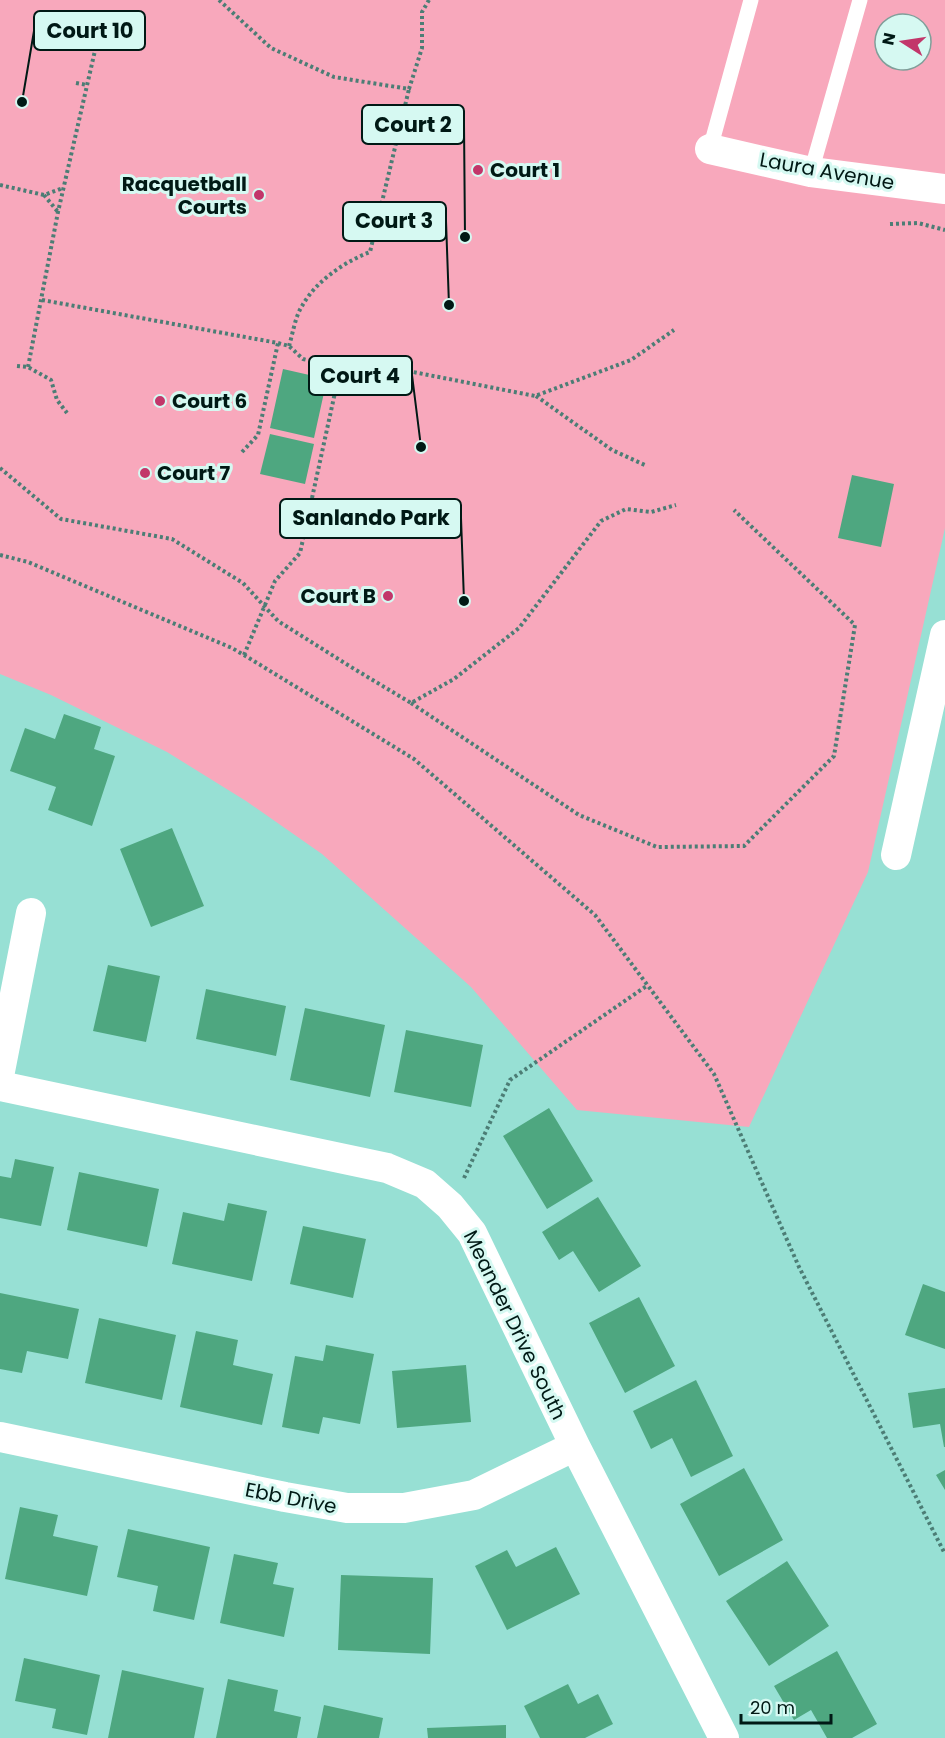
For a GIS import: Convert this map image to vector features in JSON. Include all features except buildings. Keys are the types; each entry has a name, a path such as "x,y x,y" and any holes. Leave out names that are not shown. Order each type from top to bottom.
{"street":[{"name":"Laura Avenue","path":"710,149 811,172 945,189"},
{"path":"896,855 945,635"},
{"path":"0,1071 31,913"},
{"name":"Meander Drive South","path":"0,1086 387,1168 425,1184 450,1206 472,1233 575,1446 724,1738"},
{"name":"Ebb Drive","path":"0,1437 347,1508 404,1508 474,1495 575,1446"}],"lane":[{"path":"710,149 751,0"},
{"path":"811,172 860,0"}],"path":[{"path":"219,0 271,48 334,76 410,89"},
{"path":"289,346 301,307 317,285 354,258 370,252 422,48 422,12 429,0"},
{"path":"28,367 63,188 102,20 92,17"},
{"path":"76,83 87,85"},
{"path":"0,185 44,195 63,188"},
{"path":"44,195 58,212"},
{"path":"890,224 918,223 945,230"},
{"path":"42,300 278,343 289,346 303,359 372,375 398,369 536,396 612,450 647,466"},
{"path":"536,396 631,360 674,330"},
{"path":"242,452 258,435 278,343"},
{"path":"17,366 28,367 51,380 57,400 67,413"},
{"path":"244,655 275,580 300,553 336,388 344,368"},
{"path":"0,468 61,519 172,539 243,583 278,621 411,703 579,815 657,847 744,846 834,756 855,625 734,510"},
{"path":"411,703 454,679 519,628 601,521 626,509 651,512 676,505"},
{"path":"0,555 28,562 244,655 414,759 595,915 714,1074 799,1267 945,1554"},
{"path":"450,1206 510,1080 648,985"}],"shaded area":[{"path":"0,0 945,0 945,528 868,872 749,1127 577,1110 471,987 322,854 246,801 167,752 51,695 0,674"}],"place":[{"name":"Court 10","path":"22,102"},
{"name":"Court 1","path":"478,170"},
{"name":"Racquetball Courts","path":"259,195"},
{"name":"Court 2","path":"465,237"},
{"name":"Court 3","path":"449,305"},
{"name":"Court 6","path":"160,401"},
{"name":"Court 4","path":"421,447"},
{"name":"Court 7","path":"145,473"},
{"name":"Court B","path":"388,596"},
{"name":"Sanlando Park","path":"464,601"}]}
